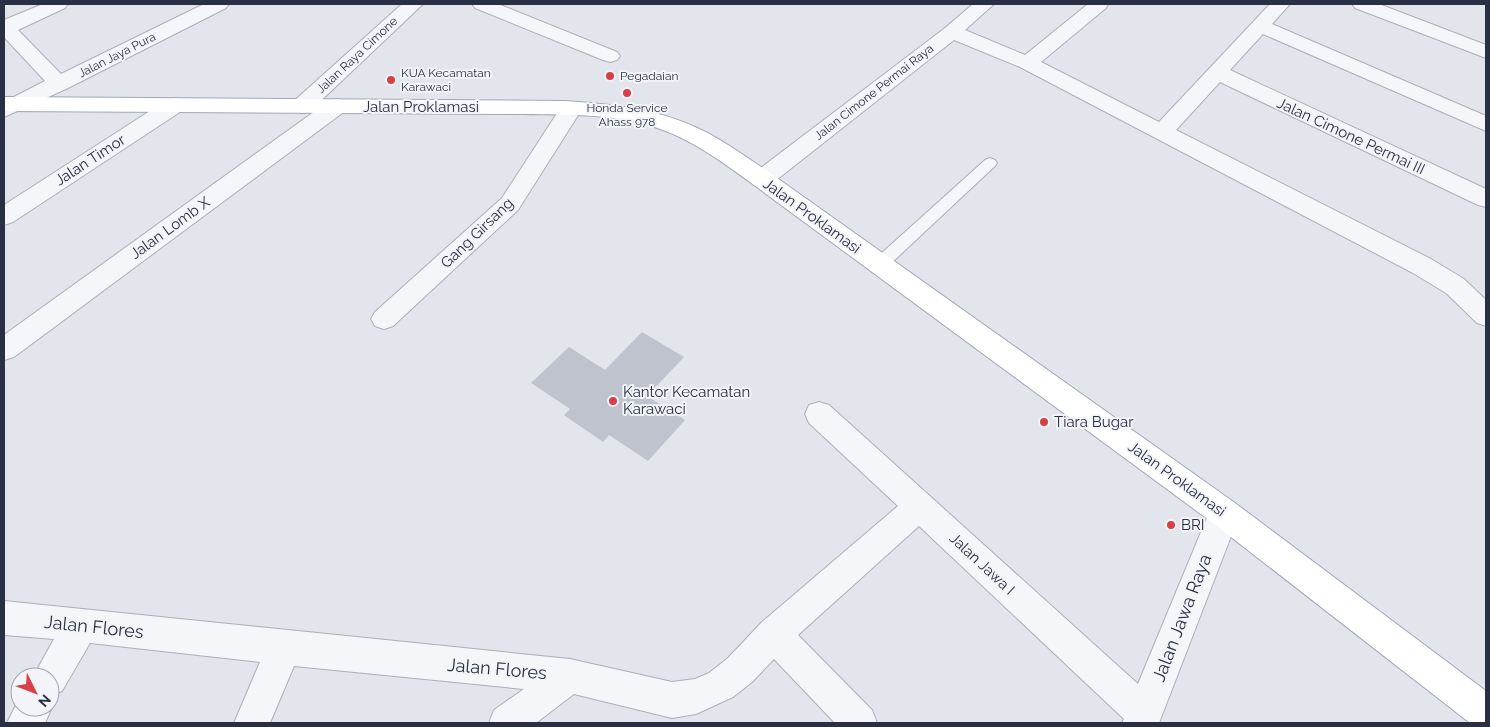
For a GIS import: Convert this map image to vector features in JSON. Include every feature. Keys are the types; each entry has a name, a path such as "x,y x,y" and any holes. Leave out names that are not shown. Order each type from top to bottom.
{"main road":[{"name":"Jalan Proklamasi","path":"7,106 176,105 571,109 642,116 687,131 710,144 762,180 1224,513 1485,710"}],"street":[{"path":"58,4 4,27 59,84"},
{"name":"Jalan Jaya Pura","path":"7,106 59,84 219,4"},
{"name":"Jalan Raya Cimone","path":"302,106 413,4"},
{"path":"482,4 610,56"},
{"name":"Jalan Cimone Permai Raya","path":"762,180 952,32 984,4"},
{"path":"1027,64 1100,4"},
{"path":"1162,132 1280,4"},
{"path":"1362,4 1486,52"},
{"path":"1260,26 1486,124"},
{"path":"952,32 1027,64 1441,276 1455,286 1486,316"},
{"name":"Jalan Cimone Permai III","path":"1217,72 1486,199"},
{"name":"Jalan Timor","path":"4,216 176,105"},
{"name":"Jalan Lomb X","path":"4,349 337,106"},
{"name":"Gang Girsang","path":"384,319 510,204 571,109"},
{"name":"Jalan Jawa I","path":"819,414 919,506 1142,718"},
{"name":"Jalan Flores","path":"4,618 570,676 672,700 696,696 720,685 740,670 774,634 919,506"},
{"name":"Jalan Jawa Raya","path":"1142,718 1224,513"},
{"path":"57,667 81,625"},
{"path":"774,634 859,723"},
{"path":"252,723 284,648"},
{"path":"507,723 570,676"}],"lane":[{"path":"880,264 990,163"}],"building":[{"path":"642,332 684,357 647,396 685,420 648,461 609,435 603,442 564,415 570,409 531,383 569,347 605,370"}],"place":[{"name":"Pegadaian","path":"610,76"},
{"name":"KUA Kecamatan Karawaci","path":"391,80"},
{"name":"Honda Service Ahass 978","path":"627,93"},
{"name":"Kantor Kecamatan Karawaci","path":"613,401"},
{"name":"Tiara Bugar","path":"1044,422"},
{"name":"BRI","path":"1171,525"}]}
